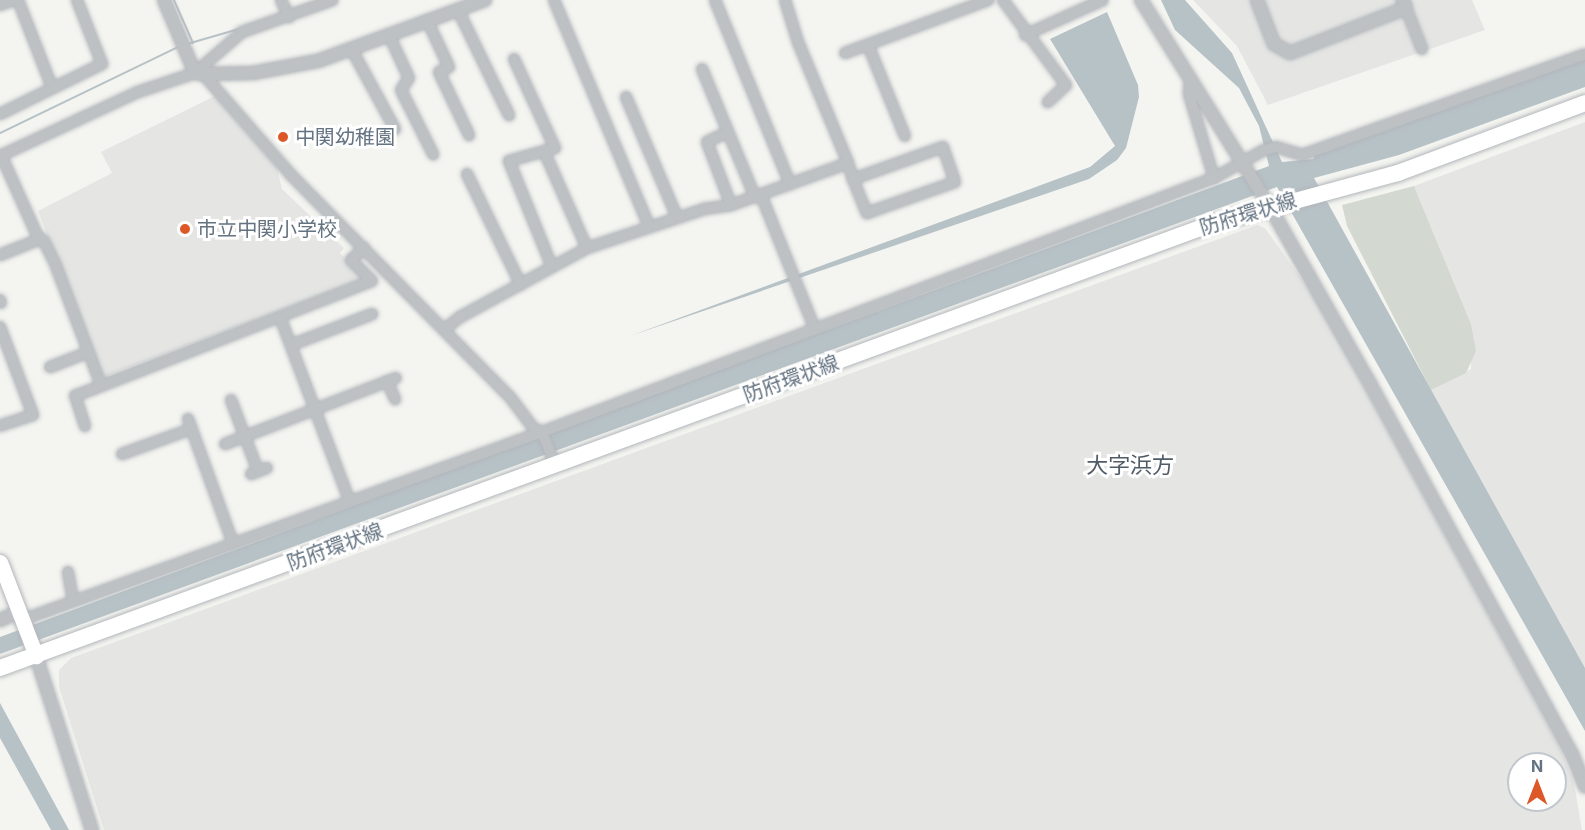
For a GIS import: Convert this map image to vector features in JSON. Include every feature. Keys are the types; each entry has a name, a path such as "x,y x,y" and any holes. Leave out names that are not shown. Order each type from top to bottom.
{"main road":[{"name":"防府環状線","path":"0,668 33,649 554,463 1119,257 1326,190 1398,173 1585,103"},
{"path":"0,562 33,649"}],"street":[{"path":"0,5 16,0 52,87"},
{"path":"1,109 102,64 77,0"},
{"path":"164,0 199,73 291,175 510,396 533,428 542,432 554,463"},
{"path":"281,0 288,16"},
{"path":"101,385 56,266 40,239 1,155 138,92 199,73 291,68 352,50 485,0"},
{"path":"554,0 649,226"},
{"path":"715,0 790,184"},
{"path":"785,0 853,179 867,213 955,182 942,147 853,179"},
{"path":"845,53 988,0"},
{"path":"1003,0 1025,35 1046,55 1066,85 1048,102"},
{"path":"1025,35 1079,5 1103,0"},
{"path":"1141,0 1243,163 1277,205 1572,754 1585,787"},
{"path":"1257,0 1274,44 1284,53 1404,4 1422,49"},
{"path":"199,73 242,32 326,1"},
{"path":"458,10 509,115"},
{"path":"427,20 449,68 439,72 469,135"},
{"path":"389,35 409,78 401,90 433,154"},
{"path":"868,45 905,136"},
{"path":"352,50 395,129"},
{"path":"0,620 21,619 542,432 814,327 1214,178 1264,150 1276,147 1302,155 1585,54"},
{"path":"514,59 555,148 509,161 552,267"},
{"path":"702,69 814,327"},
{"path":"1190,78 1189,94 1214,178"},
{"path":"626,97 677,217"},
{"path":"728,132 707,142 731,205"},
{"path":"544,151 587,248"},
{"path":"445,329 459,317 587,248 677,217 731,205 848,164"},
{"path":"466,174 521,285"},
{"path":"0,255 40,239"},
{"path":"85,426 75,396 372,281 351,260 364,248"},
{"path":"291,345 372,314"},
{"path":"280,316 349,500"},
{"path":"0,327 33,415 0,426"},
{"path":"50,368 87,353"},
{"path":"225,444 392,380 394,399"},
{"path":"231,400 259,471"},
{"path":"122,453 189,424 232,543"},
{"path":"68,572 72,601"},
{"path":"33,649 92,830"}],"shaded area":[{"path":"1161,0 1185,0 1232,53 1282,162 1313,159 1316,153 1585,56 1585,87 1399,155 1314,178 1585,668 1585,731 1277,187 0,654 0,637 1269,166 1259,126 1239,88 1175,30"},
{"path":"1193,0 1472,0 1485,30 1268,105 1237,46"},
{"path":"1107,12 1138,85 1139,97 1126,148 1117,160 1089,179 630,336 1090,167 1115,146 1050,39"},
{"name":"市立中関小学校","path":"215,96 277,168 282,189 344,248 340,253 364,278 103,377 38,211 112,173 101,152"},
{"path":"1585,122 1585,668 1431,390 1471,369 1471,324 1414,186"},
{"path":"1414,186 1471,324 1476,351 1466,373 1431,390 1347,226 1342,205"},
{"path":"1257,225 1265,228 1321,307 1561,752 1507,752 1507,812 1567,812 1567,766 1574,783 1582,830 104,830 59,687 59,670 71,658"},
{"path":"0,703 69,830 51,830 0,738"}],"waterway":[{"path":"174,0 193,43"},
{"path":"187,44 239,29"},
{"path":"0,133 178,47"}],"place":[{"name":"中関幼稚園","path":"283,137"},
{"name":"市立中関小学校","path":"185,229"}],"district":[{"name":"大字浜方","path":"1130,466"}]}
